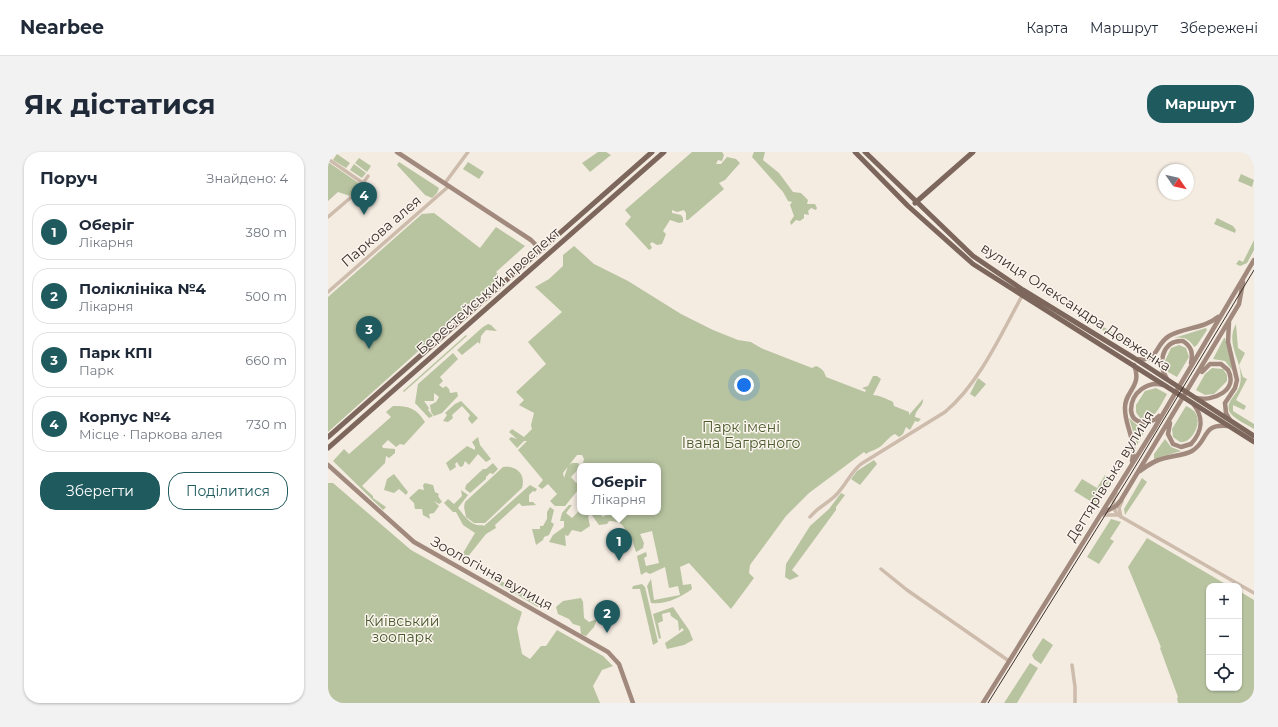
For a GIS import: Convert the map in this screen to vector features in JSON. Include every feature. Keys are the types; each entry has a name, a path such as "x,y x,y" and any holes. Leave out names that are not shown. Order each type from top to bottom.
{"main road":[{"path":"397,152 531,240 541,250"},
{"name":"Берестейський проспект","path":"328,437 652,152"},
{"name":"Берестейський проспект","path":"328,448 664,152"},
{"name":"вулиця Олександра Довженка","path":"855,152 908,206 962,256 982,271 1134,365 1169,384"},
{"name":"вулиця Олександра Довженка","path":"865,152 915,203 977,260 1032,296 1134,358 1169,384 1230,423"},
{"path":"915,203 973,152"},
{"name":"Дегтярівська вулиця","path":"983,703 1098,517 1131,467 1254,260"},
{"name":"Дегтярівська вулиця","path":"1098,517 1106,510 1119,503 1194,380 1239,304 1244,276"},
{"path":"1134,358 1150,358 1169,337 1202,327 1221,315"},
{"path":"1230,320 1228,342 1237,380 1235,388 1224,405 1230,423 1254,442"},
{"path":"1163,412 1154,421 1145,423 1136,419 1131,409 1139,392 1145,386 1169,384 1163,373 1161,365 1163,356 1170,344 1177,341 1183,341 1190,346 1193,356 1190,367"},
{"path":"1172,416 1168,431 1170,439 1178,446 1188,446 1195,438 1201,422 1199,411 1194,400 1208,400 1215,398 1227,388 1231,377 1226,367 1215,363 1207,366 1194,380"},
{"name":"вулиця Олександра Довженка","path":"1131,467 1134,447 1125,409 1137,380 1134,365"},
{"path":"1137,473 1154,461 1193,450 1210,428 1219,425 1230,423 1254,436"},
{"name":"Зоологічна вулиця","path":"328,465 414,542 608,652 615,658 622,671 633,703"}],"street":[{"name":"Паркова алея","path":"328,292 430,203 447,185 468,152"},
{"path":"328,159 363,183"},
{"path":"328,217 356,193 368,176"},
{"path":"810,517 818,508 835,496 850,474 861,464 945,412 955,404 988,357 1022,296"},
{"path":"1126,473 1113,500 1113,507 1120,516 1254,593"},
{"path":"1120,516 1119,508 1126,492"},
{"path":"1098,517 1120,516"},
{"path":"881,569 1009,662"},
{"path":"1072,665 1076,703"}],"green space":[{"path":"598,152 606,152 611,155 590,172 582,163"},
{"path":"692,152 722,152 724,155 722,161 718,160 716,164 721,164 727,157 736,159 740,163 725,180 719,183 724,189 688,220 686,220 686,213 684,210 677,212 672,210 672,213 681,215 683,222 679,223 670,220 663,231 666,234 662,244 657,245 652,242 650,244 652,248 649,250 625,224 631,217 625,210"},
{"path":"754,152 765,152 763,160 779,173 793,192 801,193 808,200 807,204 815,204 817,208 816,210 811,208 808,211 809,215 804,214 804,218 800,221 796,220 791,225 790,222 794,216 790,205 792,202 788,201 783,192 752,157"},
{"path":"337,154 350,163 346,168 333,160"},
{"path":"359,158 371,166 367,172 355,163"},
{"path":"328,162 360,184 350,196 338,192 328,201"},
{"path":"399,162 439,188 437,193 432,198 425,195 397,165"},
{"path":"468,162 484,172 479,179 463,169"},
{"path":"354,164 366,173 362,178 350,170"},
{"path":"1241,174 1254,180 1252,187 1238,181"},
{"path":"434,213 480,248 496,227 525,246 496,272 501,277 328,432 328,297 422,214"},
{"path":"1217,218 1233,226 1236,230 1235,233 1214,224"},
{"path":"1254,240 1254,250 1247,263 1240,266 1236,264 1239,260 1243,262"},
{"name":"Парк імені Івана Багряного","path":"574,246 594,264 628,281 681,314 713,330 738,340 751,342 761,348 812,368 816,366 823,370 826,377 865,392 866,390 862,388 868,386 873,376 877,376 881,379 873,395 880,396 893,402 894,406 909,412 909,415 923,399 922,404 915,415 915,417 921,419 918,422 915,421 910,430 906,427 903,434 899,437 895,434 878,448 866,454 864,452 809,493 786,516 750,565 749,573 754,578 731,609 689,563 680,567 683,585 691,584 692,589 668,602 651,603 647,586 651,579 654,600 680,595 678,586 669,588 665,567 650,574 646,572 641,575 637,556 646,552 647,556 644,558 646,566 659,563 652,531 640,534 644,543 643,548 636,552 631,537 627,536 625,529 621,524 609,521 607,524 599,525 592,515 601,515 603,517 606,515 661,515 661,463 583,463 584,459 582,455 577,455 569,465 572,463 577,463 577,470 571,477 576,483 577,482 577,491 565,506 555,506 550,501 557,494 548,484 542,489 538,486 543,480 518,450 527,441 524,441 517,448 509,439 511,437 517,439 509,432 512,429 524,437 532,429 531,425 534,413 519,405 524,400 516,392 546,364 528,342 562,312 535,287 549,279 563,266 563,255","holes":["568,467 564,478 563,473"]},
{"path":"488,324 497,331 486,330 481,336 480,344 478,342 462,355 457,350 483,327"},
{"path":"1236,324 1238,348 1245,353 1239,365 1243,377 1247,379 1236,400 1246,406 1244,410 1233,405 1233,411 1254,424 1254,429 1237,419 1229,411 1229,404 1239,388 1241,376 1232,339"},
{"path":"1100,325 1139,348 1137,352 1098,327"},
{"path":"1206,328 1207,330 1194,347 1186,339 1180,337 1174,338"},
{"path":"466,335 467,336 404,392 403,391"},
{"path":"1224,338 1233,371 1225,361 1213,359"},
{"path":"1179,345 1186,348 1189,357 1177,377 1168,372 1164,363 1171,348"},
{"path":"453,353 458,359 440,377 443,381 439,385 443,388 446,386 450,393 457,392 458,396 442,413 434,416 431,412 430,405 436,402 439,397 434,393 434,401 424,401 429,408 428,410 433,416 429,418 415,403 418,384"},
{"path":"1212,368 1223,369 1227,375 1227,381 1214,394 1205,395 1196,390 1205,374"},
{"path":"978,378 986,384 975,397 970,394"},
{"path":"1156,388 1167,394 1154,415 1145,420 1136,412 1136,405 1145,391"},
{"path":"461,401 478,418 472,424 468,419 470,415 462,406 452,415 453,418 448,422 443,421 447,415 445,413"},
{"path":"393,406 408,407 412,409 425,422 404,445 400,444 396,447 388,440 382,446 383,448 395,449 395,453 389,458 386,456 385,463 362,486 373,496 373,498 386,507 383,510 333,461 344,449 349,454 391,417 386,412"},
{"path":"1186,406 1192,409 1195,413 1198,423 1191,437 1184,442 1180,442 1173,437 1172,429"},
{"path":"1129,418 1137,425 1147,427 1137,445"},
{"path":"478,437 480,445 491,459 486,462 478,454 469,465 465,461 463,466 460,467 457,462 455,464 456,467 450,471 446,463 467,446 475,450 472,442"},
{"path":"1165,439 1171,447 1181,451 1154,459 1154,454"},
{"path":"874,460 877,464 860,485 851,479 857,471"},
{"path":"493,463 498,469 493,474 490,473 486,479 470,493 465,489 466,485 483,469 486,469"},
{"path":"503,467 516,469 519,472 523,479 522,488 485,523 474,523 466,517 464,507 465,502"},
{"path":"394,474 408,492 406,495 399,489 394,493 384,490 387,479"},
{"path":"1105,475 1111,479 1095,504 1074,491 1082,479 1097,488"},
{"path":"1142,478 1147,482 1125,515 1124,509"},
{"name":"Київський зоопарк","path":"328,483 333,483 411,550 522,612 517,628 522,654 530,659 541,646 546,646 557,630 603,656 613,666 602,670 593,686 600,703 328,703"},
{"path":"425,483 433,485 435,492 439,494 438,496 442,502 439,504 434,501 439,506 434,513 429,514 430,519 423,515 422,509 415,509 414,503 409,498 419,489 424,490 423,485"},
{"path":"530,485 537,489 529,495 529,502 533,502 536,505 522,506 519,503 495,525 496,528 486,534 466,559 460,558 475,533 463,525 456,512 453,512 444,503 448,499 454,504 462,496 461,490 468,495 458,508 471,522 484,526"},
{"path":"841,493 845,495 836,507 836,510 792,570 799,576 790,580 785,577 786,564 810,526 829,509"},
{"name":"Парк імені Івана Багряного","path":"569,505 572,505 566,513 572,518 577,513 577,515 590,515 588,516 590,526 581,532 572,530 568,536 565,535 566,546 549,542 553,535 564,527 564,521 560,521 562,513"},
{"path":"550,507 554,510 551,522 554,524 549,535 544,537 543,540 536,545 532,529 540,529 540,526 543,526 547,519 547,512"},
{"path":"1111,519 1121,522 1110,539 1114,541 1099,564 1087,557"},
{"path":"1147,538 1224,583 1206,583 1206,691 1242,691 1242,593 1254,600 1254,703 1178,703 1178,697 1160,648 1161,647 1128,567"},
{"path":"492,576 541,603 538,607 490,579"},
{"path":"642,584 645,587 658,642 653,645 640,589 632,589 633,586"},
{"path":"581,598 583,602 584,618 589,622 597,619 594,627 586,636 581,634 580,626 573,624 569,619 558,614 556,607 563,601"},
{"path":"673,607 689,630 693,640 684,645 667,649 665,643 684,630 682,628 679,631 678,621 671,616 670,612 662,614 663,621 658,623 661,638 659,639 653,614"},
{"path":"1043,638 1053,645 1041,664 1034,659 1032,655"},
{"path":"1030,663 1038,668 1017,703 1004,703"}],"tram line":[{"path":"988,703 1132,472 1254,270"}],"place":[{"name":"Корпус №4","path":"364,215"},
{"name":"Парк КПІ","path":"369,349"},
{"name":"Оберіг","path":"619,561"},
{"name":"Поліклініка №4","path":"607,633"}]}
